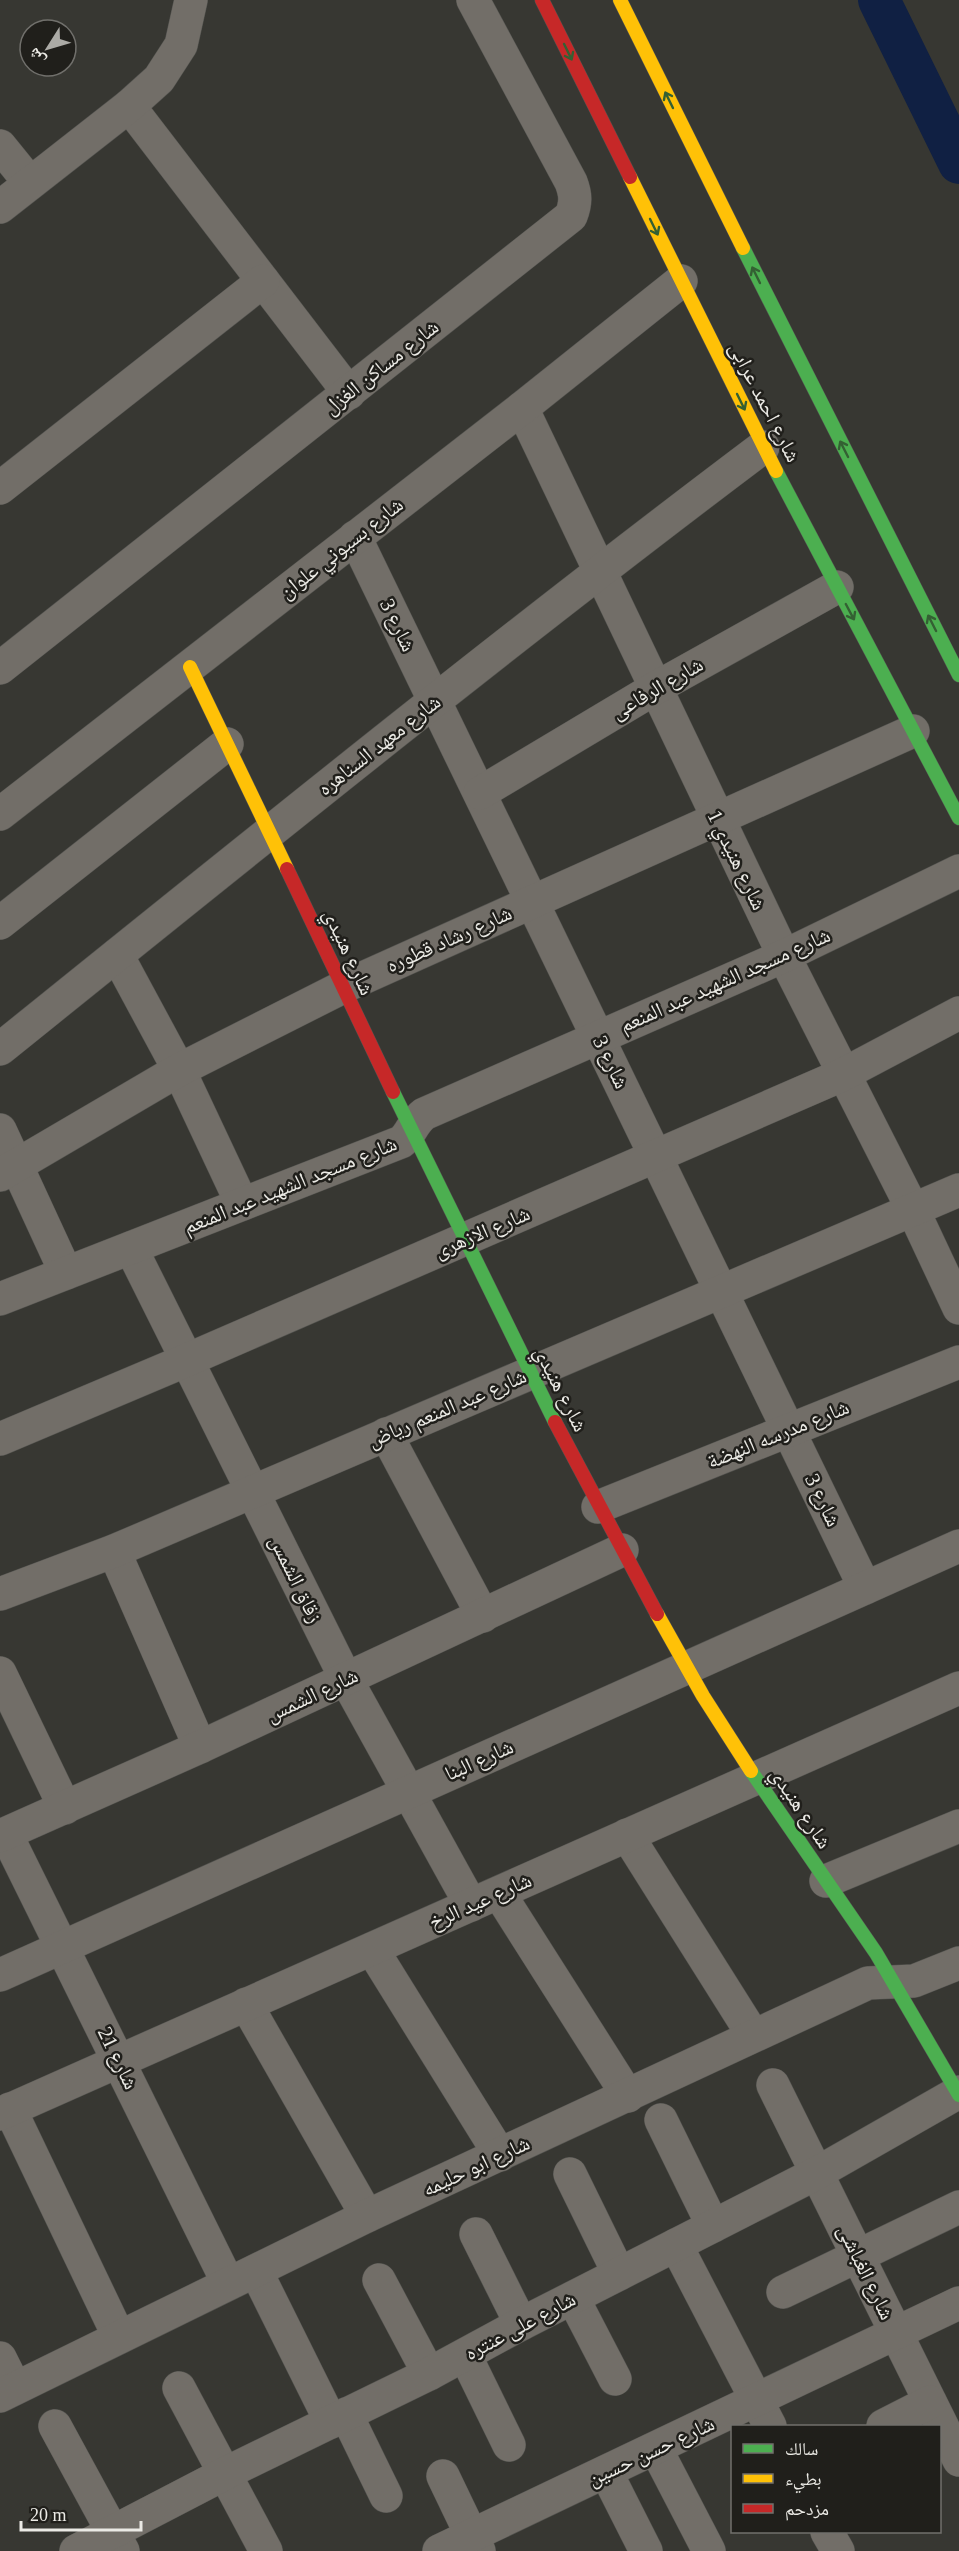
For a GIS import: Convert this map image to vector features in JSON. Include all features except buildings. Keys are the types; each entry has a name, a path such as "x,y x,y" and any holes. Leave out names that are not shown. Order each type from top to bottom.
{"main road":[{"name":"شارع احمد عرابى","path":"542,0 763,447 959,818"},
{"path":"620,0 959,675"},
{"name":"شارع هنيدي","path":"190,667 464,1240 598,1507 686,1667 755,1778 892,1981 959,2093"}],"street":[{"path":"0,207 129,106 159,79 181,45 191,0"},
{"name":"شارع مساكن الغزل","path":"0,668 571,216 576,205 576,193 474,0"},
{"path":"129,106 349,393"},
{"path":"0,146 30,183"},
{"path":"0,488 263,281"},
{"name":"شارع بسيوني علوان","path":"0,814 522,408 681,281"},
{"name":"شارع هنيدي 1","path":"522,408 717,819 842,1075 913,1210 959,1308"},
{"name":"شارع معهد السناهره","path":"0,1049 435,700 599,571 763,447"},
{"name":"شارع 3","path":"356,537 865,1588"},
{"name":"شارع الرفاعى","path":"480,793 654,689 837,587"},
{"name":"شارع رشاد قطوره","path":"8,1170 179,1070 343,987 913,731"},
{"path":"0,923 227,744"},
{"name":"شارع مسجد الشهيد عبد المنعم","path":"0,1299 401,1142 424,1114 784,956 959,871"},
{"path":"117,955 179,1070 242,1204"},
{"name":"شارع الازهرى","path":"0,1439 842,1075 959,1013"},
{"path":"0,1130 8,1170 66,1273"},
{"name":"شارع عبد المنعم رياض","path":"0,1594 114,1551 959,1190"},
{"name":"زقاق الشمس","path":"131,1248 346,1679 408,1792 628,2096"},
{"name":"شارع مدرسه النهضة","path":"598,1507 959,1362"},
{"path":"386,1434 483,1616"},
{"name":"شارع البنا","path":"0,1975 959,1546"},
{"name":"شارع الشمس","path":"3,1835 200,1747 622,1550"},
{"path":"114,1551 200,1747"},
{"path":"0,1673 65,1808"},
{"name":"شارع عيد الرخ","path":"5,2112 119,2059 959,1688"},
{"path":"826,1881 959,1826"},
{"name":"شارع 21","path":"3,1835 63,1946 119,2059 242,2277 339,2418 386,2496"},
{"path":"627,1835 753,2035"},
{"path":"372,1949 500,2155"},
{"name":"شارع ابو حليمه","path":"8,2392 367,2216 868,1983 914,1981 959,1963"},
{"path":"246,2004 367,2216"},
{"name":"شارع الغباشى","path":"773,2085 959,2460"},
{"name":"شارع على عنتره","path":"76,2551 117,2541 226,2473 429,2374 521,2324 817,2173 959,2093"},
{"path":"5,2112 119,2337"},
{"path":"662,2120 713,2226"},
{"path":"570,2174 619,2274"},
{"path":"783,2292 959,2207"},
{"path":"476,2234 521,2324"},
{"path":"676,2245 763,2414"},
{"path":"379,2280 429,2374"},
{"path":"573,2298 615,2379"},
{"name":"شارع حسن حسين","path":"439,2551 476,2543 606,2472 656,2449 763,2414 896,2333 959,2303"},
{"path":"465,2355 509,2445"},
{"path":"0,2358 8,2392"},
{"path":"179,2388 266,2551"},
{"path":"887,2425 930,2402"},
{"path":"55,2426 117,2541"},
{"path":"656,2449 709,2551"},
{"path":"606,2472 646,2551"},
{"path":"443,2476 476,2543"},
{"path":"828,2533 838,2551"}],"waterway":[{"path":"879,0 959,163"}],"traffic: fast":[{"path":"743,248 959,675"},
{"path":"776,471 959,818"},
{"path":"393,1092 555,1422"},
{"path":"751,1771 876,1953 959,2095"}],"traffic: slow":[{"path":"620,0 743,248"},
{"path":"630,177 776,471"},
{"path":"190,667 287,869"},
{"path":"657,1614 703,1696 751,1771"}],"traffic: jam":[{"path":"542,0 630,177"},
{"path":"287,869 393,1092"},
{"path":"555,1422 657,1614"}]}
